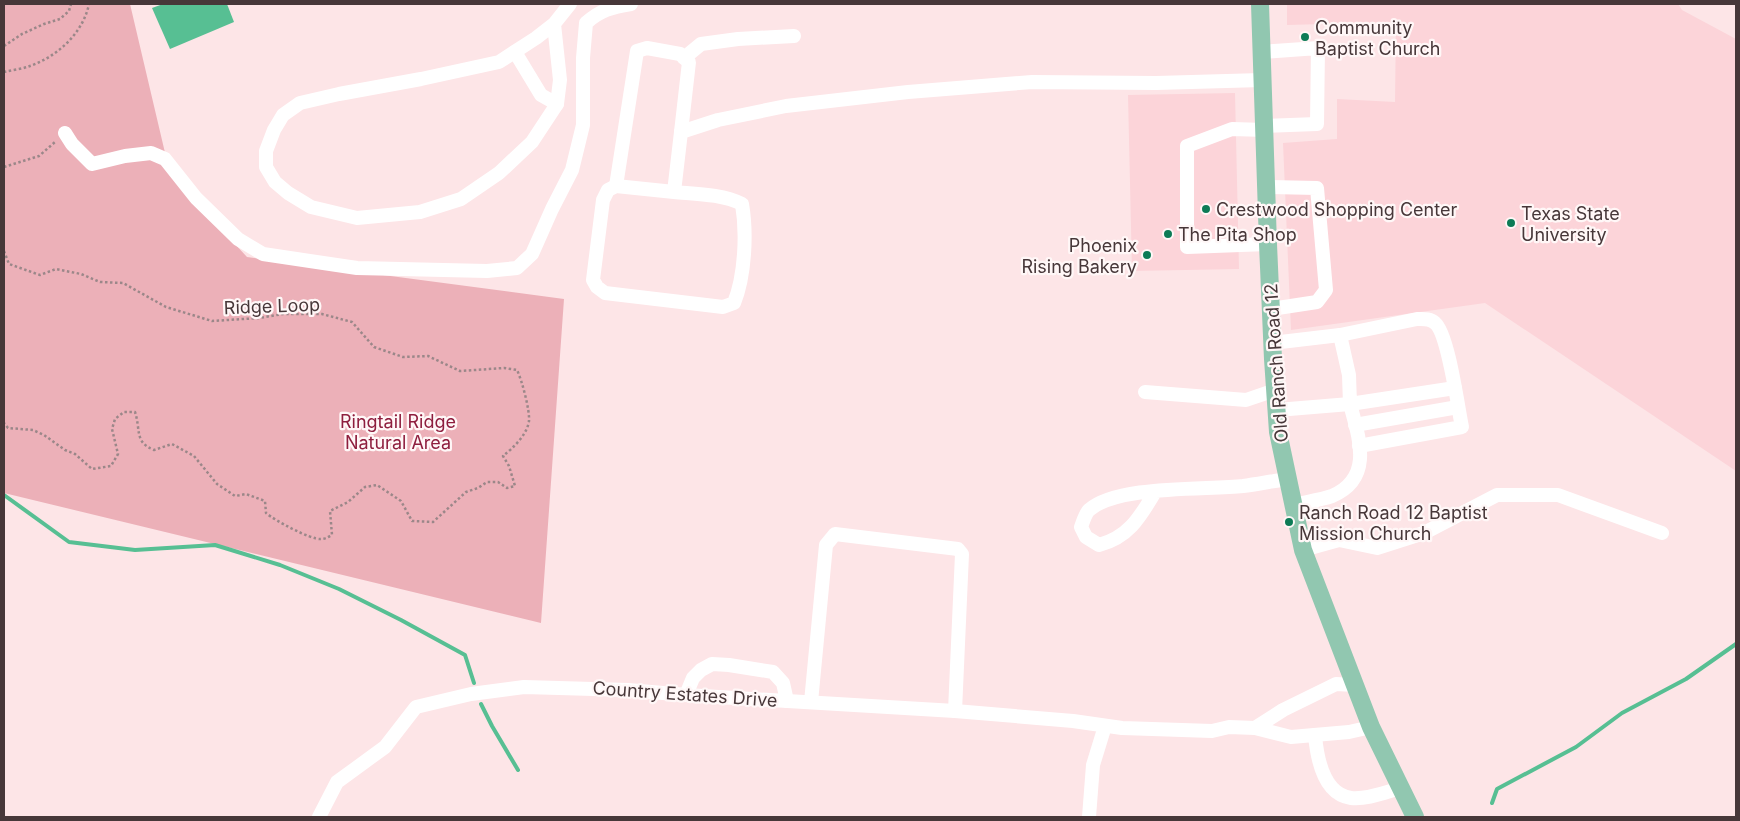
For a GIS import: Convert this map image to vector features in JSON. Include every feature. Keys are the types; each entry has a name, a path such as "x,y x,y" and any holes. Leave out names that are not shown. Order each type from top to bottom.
{"main road":[{"name":"Old Ranch Road 12","path":"1260,4 1270,309 1278,432 1304,550 1371,727 1415,817"}],"street":[{"path":"554,24 560,80 557,104 532,142 500,173 461,199 420,212 357,218 311,207 288,193 275,182 266,167 266,152 274,130 284,115 300,103 500,62 554,24 570,4"},
{"path":"66,133 72,144 92,164 125,156 151,153 164,159 196,198 238,239 262,254 357,268 487,271 517,268 532,254 552,208 572,170 582,125 583,58 586,23 594,15 607,8 631,4"},
{"path":"684,58 701,44 738,39 794,36"},
{"path":"616,186 637,51 647,48 680,54 688,62 674,192"},
{"path":"1262,52 1318,48 1317,124 1232,129 1187,146 1187,247 1268,244"},
{"path":"515,52 541,95 557,104"},
{"path":"681,132 718,120 786,106 917,92 1032,82 1156,83 1262,80"},
{"path":"616,186 674,192 711,196 742,204 744,242 739,291 734,303 723,307 605,293 597,287 593,280 604,200 608,190 616,186"},
{"path":"1266,187 1317,188 1326,290 1317,302 1270,309"},
{"path":"1272,343 1340,335 1417,319 1429,319 1436,323 1443,335 1462,427 1359,446"},
{"path":"1294,505 1330,496 1343,490 1354,479 1360,466 1359,446 1350,404 1349,376 1340,335"},
{"path":"1277,410 1350,404 1455,388"},
{"path":"1145,392 1246,400 1275,390"},
{"path":"1355,425 1458,407"},
{"path":"1155,492 1137,522 1113,541 1098,545 1086,537 1081,527 1088,511 1109,499 1128,494 1155,492 1243,486 1288,479"},
{"path":"1304,550 1340,540 1377,548 1424,533 1496,495 1558,495 1662,533"},
{"path":"811,702 826,544 835,534 958,549 962,554 955,711"},
{"path":"686,695 694,678 701,670 712,664 773,672 783,683 788,700"},
{"path":"1255,728 1283,710 1336,684 1354,685"},
{"name":"Country Estates Drive","path":"319,817 337,782 385,747 416,707 471,694 524,688 628,690 955,711 1131,729 1212,732 1229,728 1255,728 1292,737 1349,732 1371,727"},
{"path":"1089,817 1093,765 1105,726"},
{"path":"1315,735 1322,772 1330,786 1340,795 1352,798 1401,788"}],"path":[{"path":"4,46 22,34 60,19 69,11 71,4"},
{"path":"4,72 29,67 51,57 76,34 89,4"},
{"path":"4,167 39,156 66,133"},
{"name":"Ridge Loop","path":"4,251 9,264 40,275 56,269 81,274 100,282 123,283 166,307 212,320 259,318 283,314 322,314 352,322 374,347 403,357 428,356 460,371 504,368 517,370 523,382 529,421 524,434 514,447 503,456 509,466 514,486 507,488 498,482 487,482 478,488 466,492 433,522 412,521 401,500 377,485 365,487 348,502 330,511 332,535 323,540 313,539 288,525 276,521 266,513 264,501 246,494 235,496 217,484 194,456 172,444 154,450 144,446 140,439 135,412 124,412 115,419 112,430 118,454 111,466 92,469 75,454 65,450 44,435 33,430 8,428 4,423"}],"shaded area":[{"path":"163,4 227,4 234,22 170,49 152,8"},
{"name":"Texas State University","path":"1287,4 1678,4 1682,10 1736,39 1736,471 1485,303 1291,330 1283,143 1337,139 1337,99 1395,102 1396,22 1287,25"},
{"name":"Crestwood Shopping Center","path":"1235,93 1239,269 1132,271 1128,95"}],"green space":[{"name":"Ringtail Ridge Natural Area","path":"4,4 130,4 170,174 247,257 564,299 541,623 4,493"}],"waterway":[{"path":"4,495 69,542 135,550 215,545 280,565 339,589 465,655 474,683"},
{"path":"1492,803 1497,789 1576,747 1622,713 1686,679 1736,644"},
{"path":"481,704 518,770"}],"place":[{"name":"Community Baptist Church","path":"1305,37"},
{"name":"Crestwood Shopping Center","path":"1206,209"},
{"name":"Texas State University","path":"1511,223"},
{"name":"The Pita Shop","path":"1168,234"},
{"name":"Phoenix Rising Bakery","path":"1147,255"},
{"name":"Ranch Road 12 Baptist Mission Church","path":"1289,522"}]}
